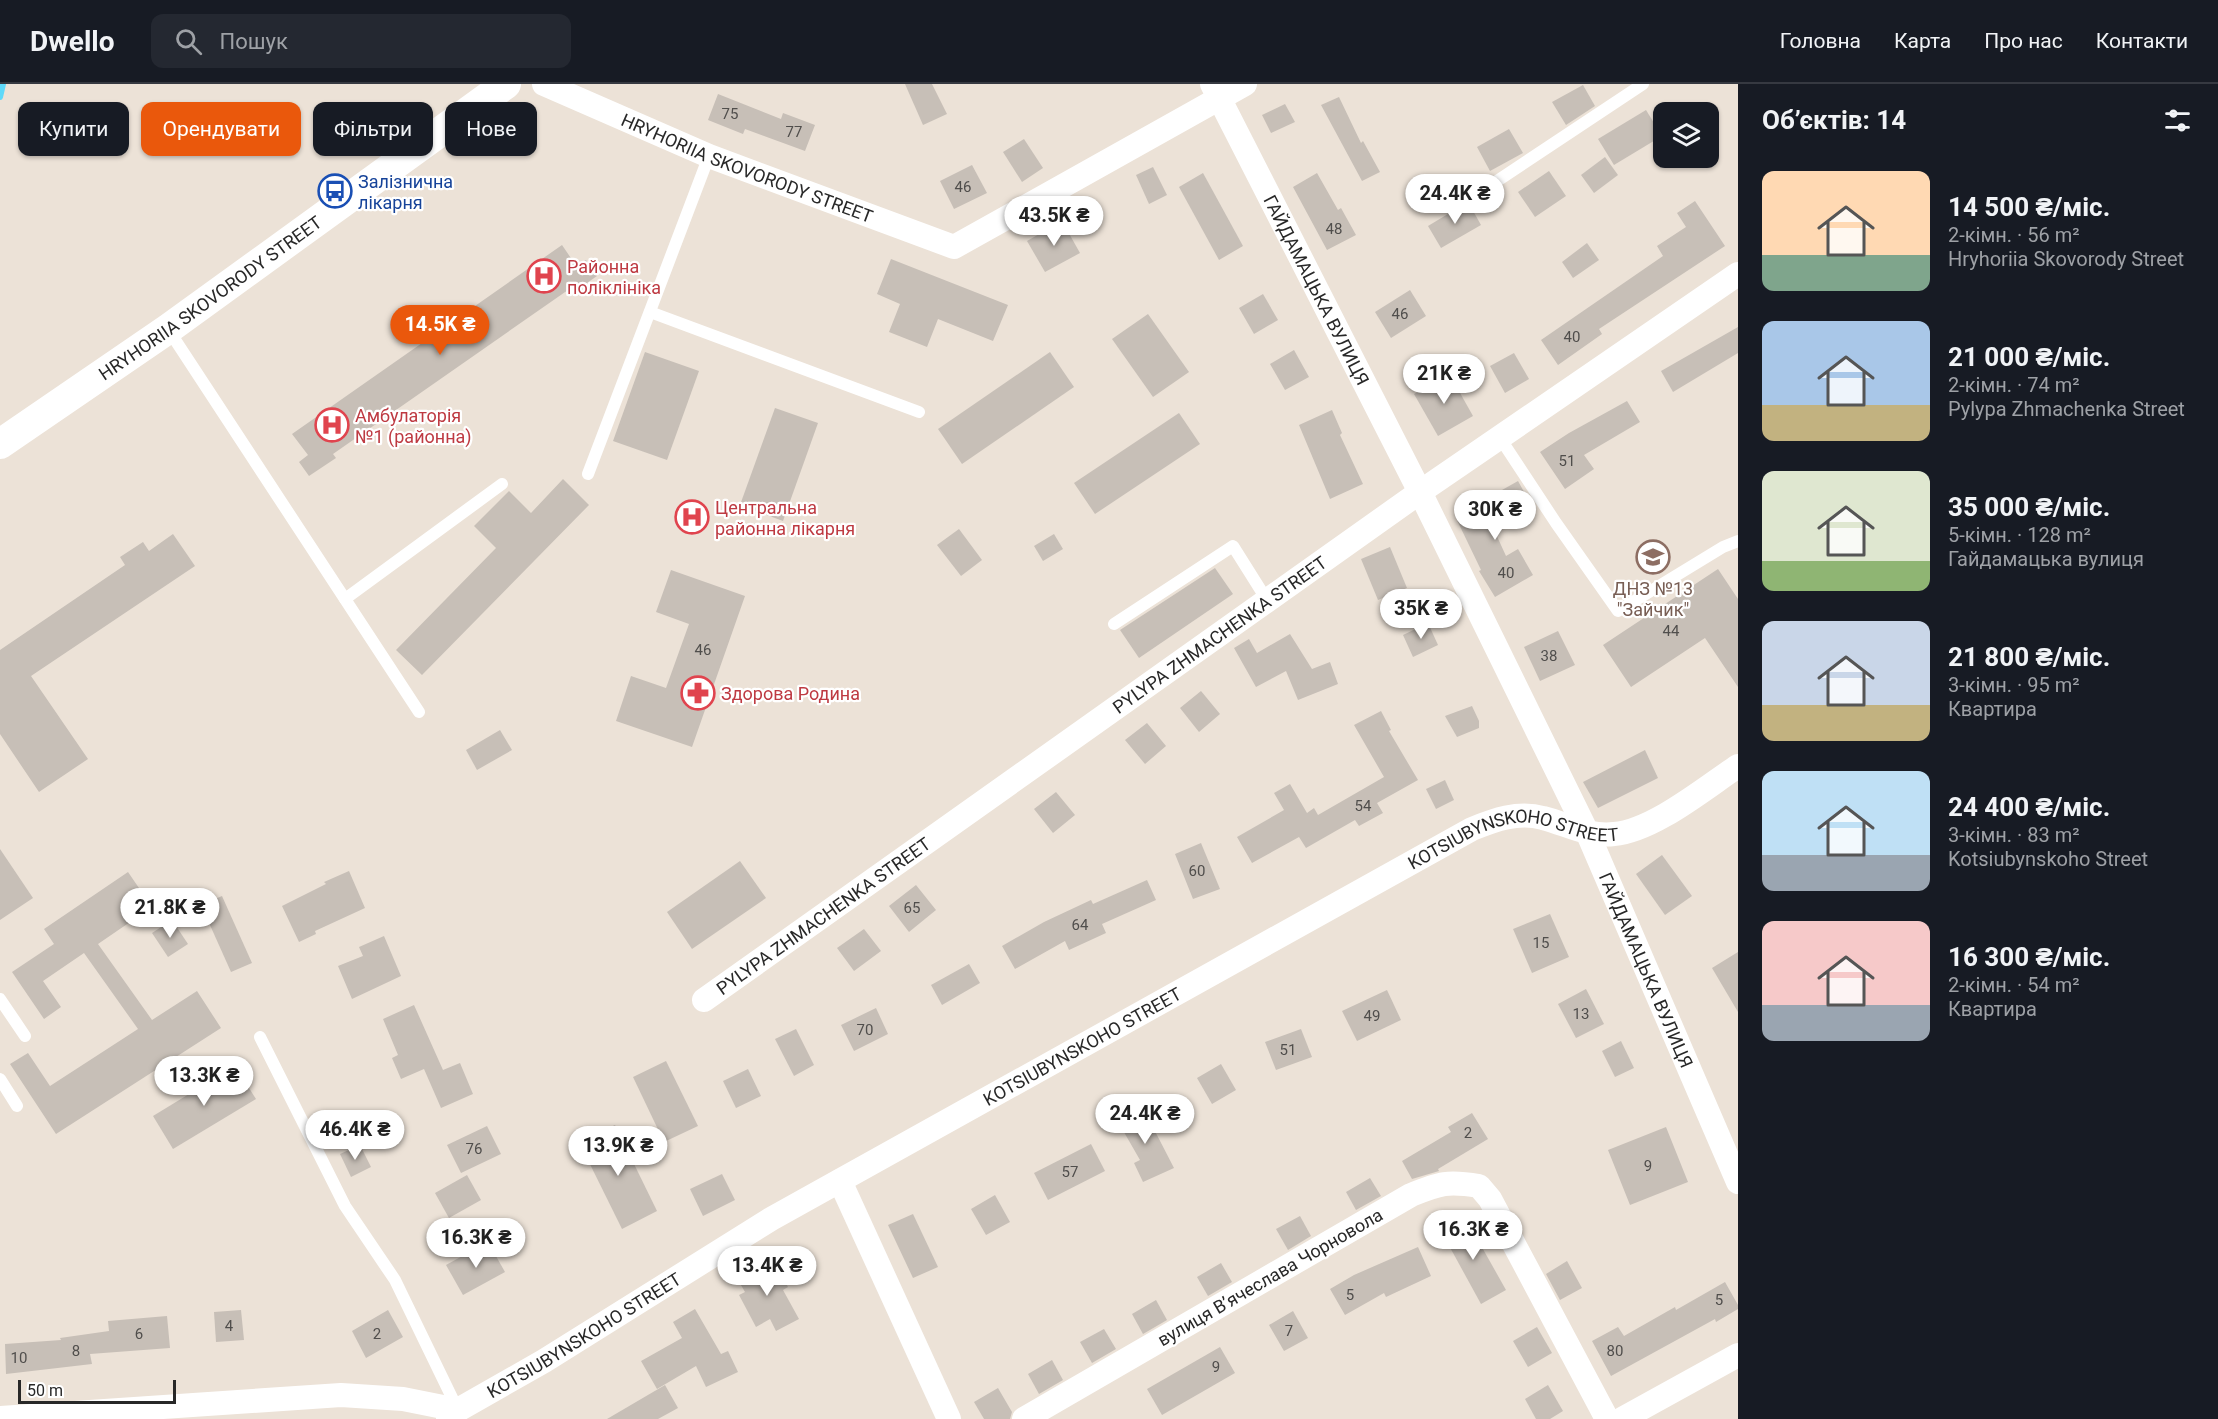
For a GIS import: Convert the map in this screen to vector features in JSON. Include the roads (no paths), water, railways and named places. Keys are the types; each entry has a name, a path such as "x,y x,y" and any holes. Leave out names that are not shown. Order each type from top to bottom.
{"street":[{"name":"HRYHORIIA SKOVORODY STREET","path":"0,444 168,329 507,84"},
{"name":"HRYHORIIA SKOVORODY STREET","path":"544,84 709,156 954,247 1216,91"},
{"path":"1216,91 1245,84"},
{"name":"ГАЙДАМАЦЬКА ВУЛИЦЯ","path":"1216,91 1420,492 1588,834 1738,1182"},
{"name":"PYLYPA ZHMACHENKA STREET","path":"704,1000 1420,492 1738,274"},
{"name":"KOTSIUBYNSKOHO STREET","path":"453,1414 544,1361 771,1220 1472,829 1510,816 1526,816 1540,817 1588,834 1614,834 1635,830 1674,809 1738,766"},
{"path":"840,1181 949,1419"},
{"name":"вулиця Вʼячеслава Чорновола","path":"1024,1419 1411,1195 1433,1186 1454,1182 1479,1186 1490,1199 1607,1419"},
{"path":"1622,1419 1738,1355"},
{"path":"0,1418 341,1395 402,1399 453,1414"}],"lane":[{"path":"1491,185 1643,84"},
{"path":"588,474 709,156"},
{"path":"650,312 919,412"},
{"path":"168,329 419,712"},
{"path":"1500,438 1618,611 1724,547 1738,542"},
{"path":"345,599 502,484"},
{"path":"1113,624 1233,546 1267,600"},
{"path":"0,999 25,1036"},
{"path":"260,1037 345,1206 395,1280 453,1414"},
{"path":"0,1079 17,1106"}],"waterway":[{"path":"0,97 3,84"}],"place":[{"name":"Залізнична лікарня","path":"335,191"},
{"name":"Районна поліклініка","path":"544,276"},
{"name":"Амбулаторія №1 (районна)","path":"332,425"},
{"name":"Центральна районна лікарня","path":"692,517"},
{"name":"ДНЗ №13 \"Зайчик\"","path":"1653,557"},
{"name":"Здорова Родина","path":"698,693"}]}
